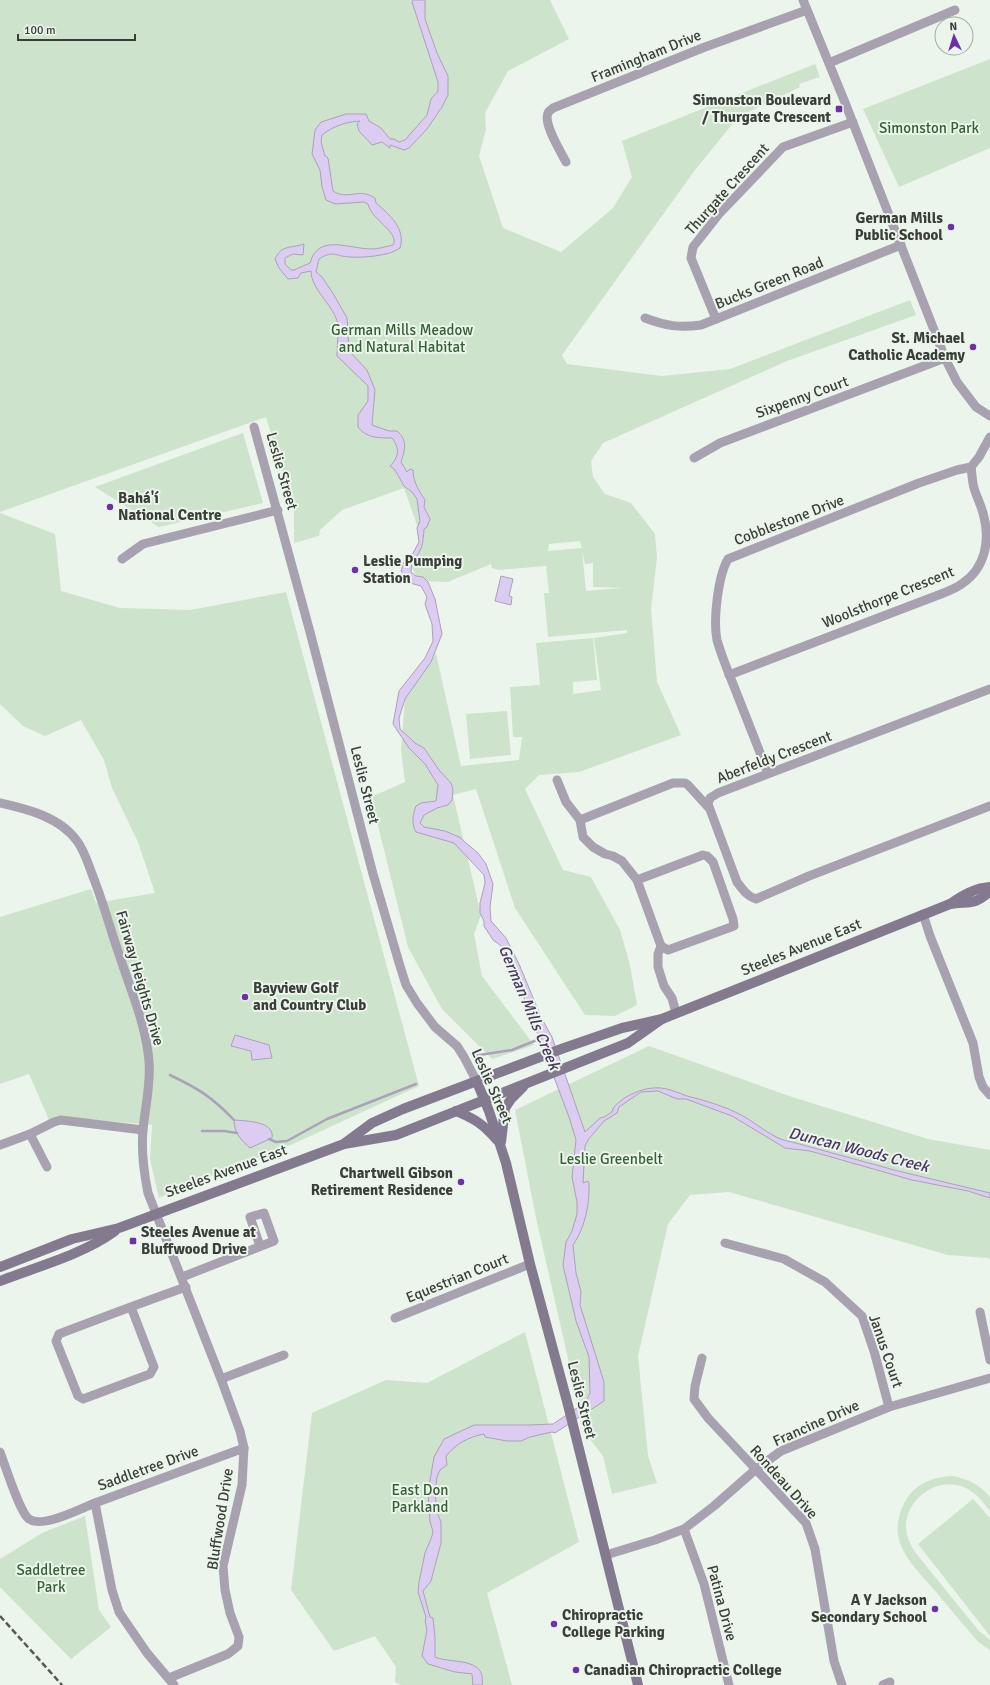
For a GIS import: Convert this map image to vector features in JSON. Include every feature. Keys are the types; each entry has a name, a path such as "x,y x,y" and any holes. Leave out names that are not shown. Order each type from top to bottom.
{"main road":[{"name":"Steeles Avenue East","path":"344,1144 372,1123 385,1117 564,1048 622,1028 676,1013 950,904 979,888 990,886"},
{"name":"Steeles Avenue East","path":"950,904 970,902 982,898 990,891"},
{"name":"Steeles Avenue East","path":"0,1267 72,1239 119,1228 344,1144 396,1135 628,1043 662,1018"},
{"name":"Leslie Street","path":"477,1082 501,1144 530,1264 568,1405 638,1685"},
{"path":"501,1144 505,1108 525,1084"},
{"path":"456,1111 480,1123 501,1144"},
{"name":"Steeles Avenue East","path":"0,1281 77,1252 98,1242 119,1228"}],"street":[{"path":"803,0 853,122 945,358 958,382 976,407 990,416"},
{"name":"Framingham Drive","path":"566,162 547,121 548,113 553,108 705,47 807,10"},
{"path":"829,63 955,10"},
{"name":"Thurgate Crescent","path":"716,319 691,258 693,248 719,214 783,147 853,122"},
{"name":"Bucks Green Road","path":"645,318 664,326 687,327 701,325 901,245"},
{"name":"Sixpenny Court","path":"694,458 720,443 945,358"},
{"name":"Leslie Street","path":"254,427 278,510 373,874 406,985 416,1003 435,1027 457,1046 477,1082"},
{"path":"971,466 979,457 990,437"},
{"name":"Woolsthorpe Crescent","path":"729,675 941,594 964,583 974,573 982,561 986,550 984,515 973,486 971,466"},
{"name":"Cobblestone Drive","path":"768,773 729,675 717,638 717,600 721,577 728,559 919,483 971,466"},
{"path":"122,559 142,544 278,510"},
{"name":"Aberfeldy Crescent","path":"709,808 708,804 710,798 718,793 990,689"},
{"path":"557,780 566,802 580,820 583,838 593,847 622,861 637,880 661,946 668,950 679,947 734,926 733,919 713,862 707,856 703,855 637,880"},
{"path":"580,820 673,783 684,783 709,808 737,882 747,894 756,899 809,876 990,806"},
{"name":"Fairway Heights Drive","path":"0,803 44,815 68,832 77,841 102,898 120,958 130,983 147,1046 149,1062 148,1097 143,1130 144,1174 148,1193 157,1213"},
{"path":"0,808 12,806"},
{"path":"923,914 930,936 973,1043 979,1077 983,1087 990,1095"},
{"path":"661,946 658,954 658,967 664,986 672,998 676,1013"},
{"path":"0,1145 61,1120 143,1130"},
{"path":"30,1134 47,1167"},
{"name":"Bluffwood Drive","path":"157,1213 221,1379 240,1431 244,1448 242,1485 223,1566 225,1590 230,1613 239,1637 238,1646 228,1654 171,1682"},
{"name":"Janus Court","path":"725,1243 784,1259 826,1282 862,1316 874,1351 889,1407"},
{"path":"182,1277 260,1246"},
{"name":"Equestrian Court","path":"395,1318 530,1264"},
{"path":"131,1307 154,1367 150,1374 83,1399 78,1396 56,1341 59,1334 131,1307 186,1287"},
{"path":"980,1312 990,1360"},
{"path":"221,1379 284,1355"},
{"name":"Rondeau Drive","path":"702,1358 695,1386 694,1398 708,1418 806,1523 815,1549 834,1661 842,1685"},
{"name":"Francine Drive","path":"606,1555 684,1530 755,1470 781,1451 889,1407 990,1378"},
{"name":"Saddletree Drive","path":"171,1682 147,1653 119,1612 112,1590 95,1503 244,1448"},
{"path":"0,1452 22,1511 29,1519 38,1522 50,1520 95,1503"},
{"name":"Patina Drive","path":"684,1530 704,1584 728,1685"}],"green space":[{"name":"German Mills Meadow and Natural Habitat","path":"0,0 550,0 569,39 508,71 485,113 486,129 479,156 503,228 561,252 613,208 632,177 622,141 815,64 820,77 799,84 800,87 738,117 695,170 562,355 567,364 662,376 730,369 910,300 916,315 787,361 603,443 591,461 593,477 605,494 631,503 655,534 657,558 651,609 657,682 681,735 579,772 539,775 525,789 563,870 591,877 620,930 630,965 637,1005 615,1016 585,1015 515,908 476,789 453,795 481,915 474,934 482,976 534,1045 492,1059 442,1009 408,947 371,797 405,782 401,750 405,699 436,653 461,766 519,760 522,737 513,737 510,687 540,685 536,643 593,638 597,680 573,682 573,694 601,690 594,638 627,633 627,630 548,637 544,593 549,593 546,565 498,570 492,568 491,564 448,582 419,581 409,562 423,542 404,488 342,510 320,530 319,536 294,543 294,512 266,417 0,512","holes":["580,541 582,548 548,551 549,544","582,551 585,564 593,563 593,587 622,588 586,591"]},
{"name":"Simonston Park","path":"990,59 990,148 899,187 863,109"},
{"path":"243,433 263,503 159,527 95,487"},
{"name":"Bayview Golf and Country Club","path":"0,513 55,534 61,591 120,608 190,610 286,592 419,1086 293,1144 180,1188 159,1198 150,1159 152,1125 63,1117 49,1120 29,1074 0,1084 0,917 91,889 96,903 155,893 138,842 112,788 104,760 81,720 45,736 23,726 0,704"},
{"path":"507,711 511,755 470,759 466,714"},
{"name":"Leslie Greenbelt","path":"649,1046 789,1096 928,1139 990,1150 990,1260 988,1258 948,1255 729,1192 690,1195 668,1224 638,1356 648,1456 657,1483 612,1494 603,1456 585,1433 536,1218 515,1110"},
{"name":"East Don Parkland","path":"525,1332 579,1542 487,1593 512,1685 401,1685 395,1682 396,1667 375,1636 334,1651 291,1590 312,1413 386,1380 427,1383"},
{"path":"952,1476 973,1483 986,1492 990,1497 990,1511 970,1490 956,1485 945,1484 926,1491 918,1498 912,1506 908,1516 906,1526 907,1533 915,1552 978,1630 990,1640 990,1650 978,1642 908,1559 900,1543 898,1535 900,1513 910,1494 926,1482"},
{"path":"973,1499 990,1518 990,1636 918,1544"},
{"name":"Saddletree Park","path":"85,1516 99,1610 111,1627 71,1659 0,1587 0,1559 42,1533"}],"water":[{"name":"German Mills Creek","path":"413,0 425,0 425,19 437,53 448,76 448,95 442,107 427,129 409,148 404,150 390,145 390,148 382,142 372,145 359,131 357,124 360,121 345,123 331,129 322,135 321,142 325,156 328,158 333,191 344,195 364,194 375,198 376,203 396,223 399,229 401,235 400,248 383,255 368,257 349,257 334,254 324,256 319,259 316,272 322,277 347,318 349,351 367,370 375,390 372,425 389,431 397,431 403,438 405,445 401,462 407,472 410,469 413,470 415,482 425,500 424,507 430,519 427,527 424,529 423,542 420,550 416,557 412,560 411,572 416,576 423,577 428,582 435,599 442,634 431,662 405,699 399,718 400,729 415,743 424,748 439,770 451,783 453,790 452,800 448,805 437,808 424,815 420,823 424,827 445,831 459,837 478,853 486,864 493,884 490,907 491,921 506,938 519,964 542,1019 552,1037 585,1132 600,1118 612,1112 616,1105 626,1097 638,1091 647,1089 664,1089 731,1110 745,1117 774,1136 786,1141 898,1171 990,1193 990,1198 968,1191 912,1180 810,1151 785,1148 732,1116 686,1099 677,1099 658,1091 641,1092 619,1107 617,1113 604,1121 588,1140 585,1146 583,1183 588,1181 589,1183 589,1199 584,1223 573,1245 576,1273 581,1292 580,1305 604,1382 604,1401 555,1433 552,1432 530,1437 521,1441 507,1441 485,1437 484,1434 468,1439 454,1448 446,1456 447,1465 440,1470 437,1477 435,1493 437,1512 441,1522 441,1543 431,1581 423,1591 430,1617 433,1618 435,1657 473,1665 479,1669 482,1676 482,1685 473,1685 472,1674 455,1672 428,1664 422,1656 427,1630 425,1621 426,1617 418,1592 425,1553 433,1531 430,1522 428,1492 434,1457 444,1439 474,1425 553,1424 586,1401 590,1393 589,1357 576,1321 563,1265 566,1242 572,1231 577,1214 577,1202 572,1177 576,1140 569,1117 504,948 493,940 484,926 484,921 480,913 480,903 485,883 484,875 454,843 416,832 413,826 413,816 416,806 421,803 436,801 438,785 425,764 409,748 393,724 399,691 425,658 433,641 432,624 425,604 427,597 421,586 410,583 401,571 406,555 412,555 419,542 417,528 420,521 417,499 412,492 404,486 395,470 390,466 397,456 396,445 392,438 369,435 361,431 358,427 358,415 368,401 368,386 337,356 337,321 331,309 314,284 311,271 301,273 298,278 288,279 279,268 275,259 284,249 304,244 303,255 293,254 285,258 285,264 291,270 294,270 310,263 314,254 320,248 327,245 372,249 393,245 394,240 392,235 370,210 368,204 364,202 335,204 326,200 322,187 320,170 312,154 315,130 321,122 346,114 366,114 369,121 381,128 390,139 394,139 399,142 405,140 427,115 431,99 438,91 438,82 412,2"},
{"path":"501,576 513,579 509,596 512,597 511,605 495,601"},
{"path":"235,1035 269,1045 272,1058 252,1060 251,1051 231,1046"},
{"path":"234,1120 264,1125 272,1132 272,1138 250,1148 235,1129"}],"waterway":[{"name":"German Mills Creek","path":"473,1056 512,1050 542,1038"},
{"path":"170,1075 205,1094 234,1120"},
{"path":"269,1139 276,1142 287,1141 327,1119 416,1084"},
{"path":"202,1131 224,1131 237,1133"}],"railway":[{"path":"0,1616 62,1685"}],"place":[{"name":"Simonston Boulevard / Thurgate Crescent","path":"839,109"},
{"name":"German Mills Public School","path":"951,227"},
{"name":"St. Michael Catholic Academy","path":"973,347"},
{"name":"Bahá'í National Centre","path":"110,507"},
{"name":"Leslie Pumping Station","path":"355,570"},
{"name":"Bayview Golf and Country Club","path":"245,997"},
{"name":"Chartwell Gibson Retirement Residence","path":"461,1182"},
{"name":"Steeles Avenue at Bluffwood Drive","path":"133,1241"},
{"name":"A Y Jackson Secondary School","path":"935,1609"},
{"name":"Chiropractic College Parking","path":"554,1624"},
{"name":"Canadian Chiropractic College","path":"576,1670"}],"water label":[{"name":"Duncan Woods Creek","path":"859,1149"}]}
